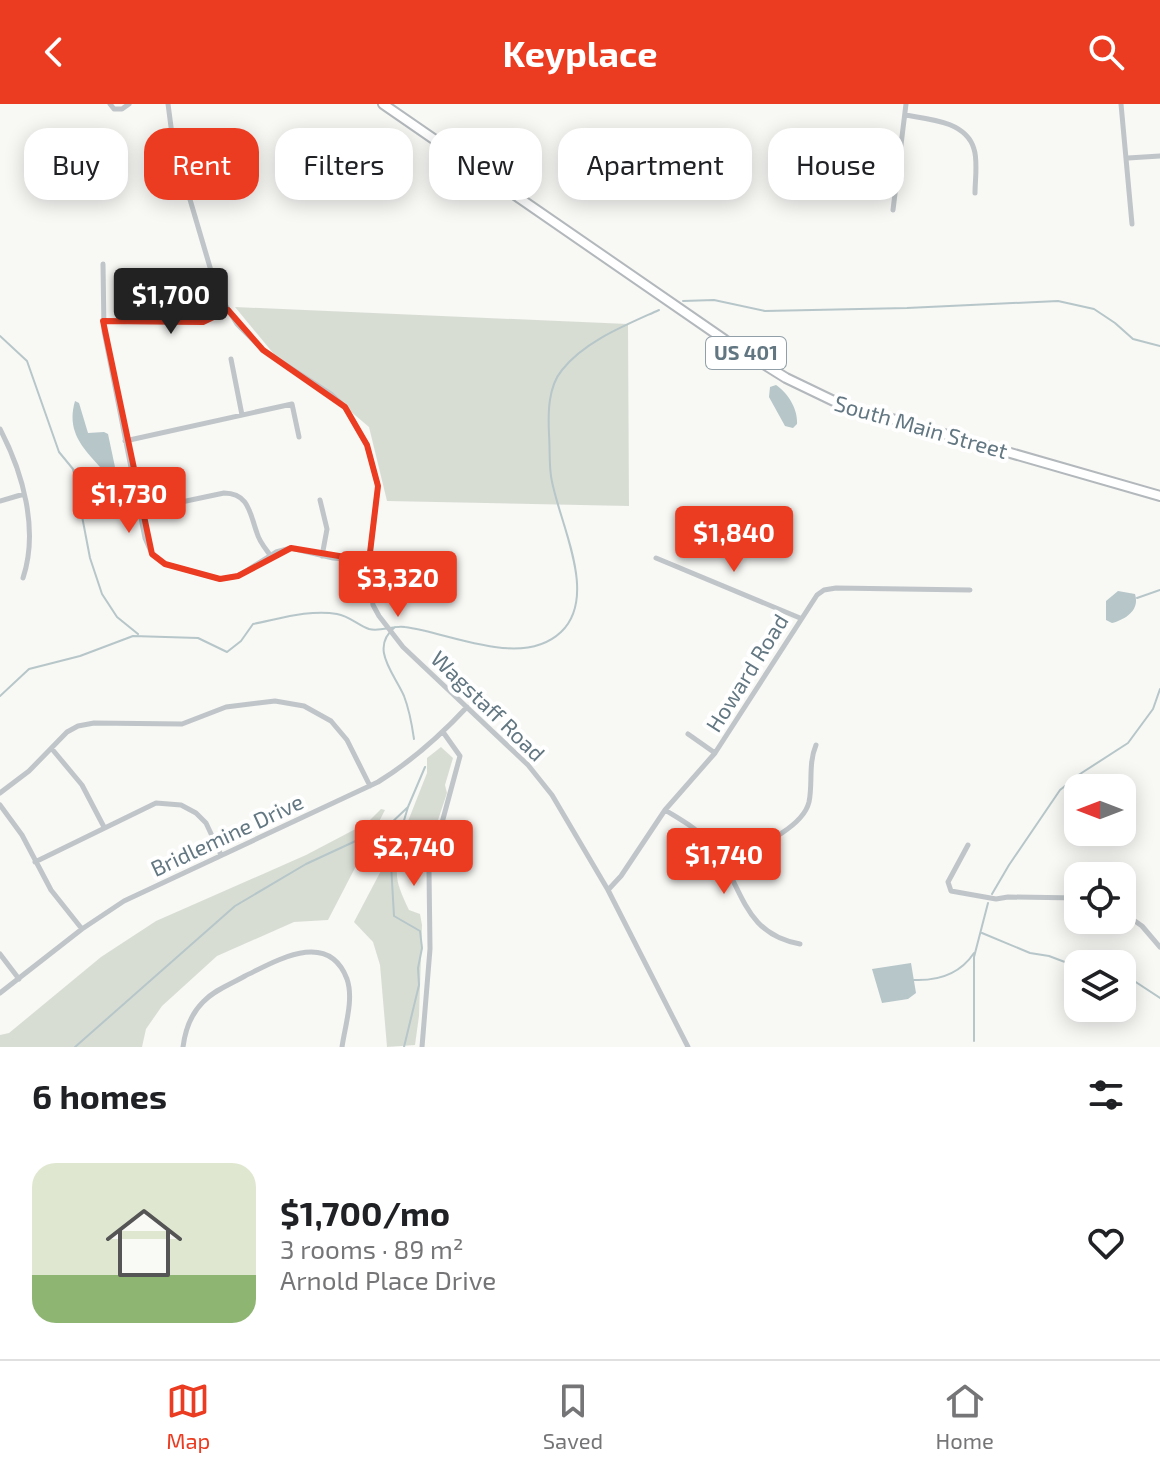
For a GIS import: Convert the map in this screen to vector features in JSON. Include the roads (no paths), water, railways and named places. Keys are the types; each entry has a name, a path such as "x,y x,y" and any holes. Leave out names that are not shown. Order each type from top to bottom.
{"highway":[{"name":"South Main Street","path":"383,104 725,340 817,396 1160,496"}],"street":[{"path":"110,104 114,109 122,109 129,104"},
{"name":"Wagstaff Road","path":"168,104 181,170 212,274 228,310 237,324 263,350 331,394 352,417 370,454 378,486 369,561 373,605 386,628 403,647 528,765 545,785 608,890 688,1047"},
{"path":"893,210 906,104"},
{"path":"1121,104 1132,224"},
{"path":"905,115 942,122 963,131 974,148 975,193"},
{"path":"1128,158 1160,156"},
{"path":"103,264 103,321 148,548 165,564 220,579 238,576 270,555 291,548 322,556 369,561"},
{"path":"103,321 203,322 228,310"},
{"path":"231,359 242,415"},
{"path":"125,441 292,404 299,437"},
{"path":"0,429 12,454 24,494 28,539 27,566 23,578"},
{"path":"139,511 224,493 236,494 245,501 258,538 270,555"},
{"path":"0,501 24,494"},
{"path":"320,500 327,529 322,556"},
{"path":"656,558 800,618"},
{"name":"Howard Road","path":"608,890 621,876 665,810 715,753 817,595 836,588 970,590"},
{"path":"0,793 29,771 67,732 86,724 170,726 226,707 275,701 314,710 331,721 347,740 370,786"},
{"name":"Bridlemine Drive","path":"0,993 82,929 124,901 370,786 407,764 467,707"},
{"path":"422,1047 430,949 429,871 460,756 443,732"},
{"path":"688,734 715,753"},
{"path":"723,863 797,823 808,806 811,764 816,745"},
{"path":"52,749 82,785 104,828"},
{"path":"35,862 156,803 181,805 196,813 206,823 221,855"},
{"path":"0,805 22,835 51,890 82,929"},
{"path":"665,810 703,836 723,863 761,928 775,938 800,944"},
{"path":"968,845 948,882 951,891 996,899 1064,898"},
{"path":"1136,922 1160,947"},
{"path":"183,1047 191,1019 201,1003 214,993 295,952 311,951 335,962 347,978 349,1003 342,1047"},
{"path":"0,954 19,979"}],"waterway":[{"path":"683,301 714,300 765,311 1058,301 1094,309 1133,339 1160,346"},
{"path":"0,696 29,669 80,656 133,636 198,638 227,652 241,641 253,624 305,614 337,614 369,629 405,627 486,646 527,648 545,643 561,632 572,616 577,598 573,556 550,471 551,392 562,370 582,350 659,310"},
{"path":"0,336 27,361 59,452 73,469 90,558 102,594 117,617 138,634"},
{"path":"1137,598 1160,590"},
{"path":"395,627 384,643 384,652 406,701 414,739"},
{"path":"992,894 1060,790 1128,743 1153,709 1160,689"},
{"path":"404,1047 419,985 422,948 420,931 394,916 391,864 408,807 425,767"},
{"path":"75,1047 235,906 306,864 388,826 408,807"},
{"path":"974,1041 974,957 988,903"},
{"path":"982,933 1030,953 1064,962"},
{"path":"914,980 948,975 974,953"},
{"path":"1136,982 1160,998"}]}
